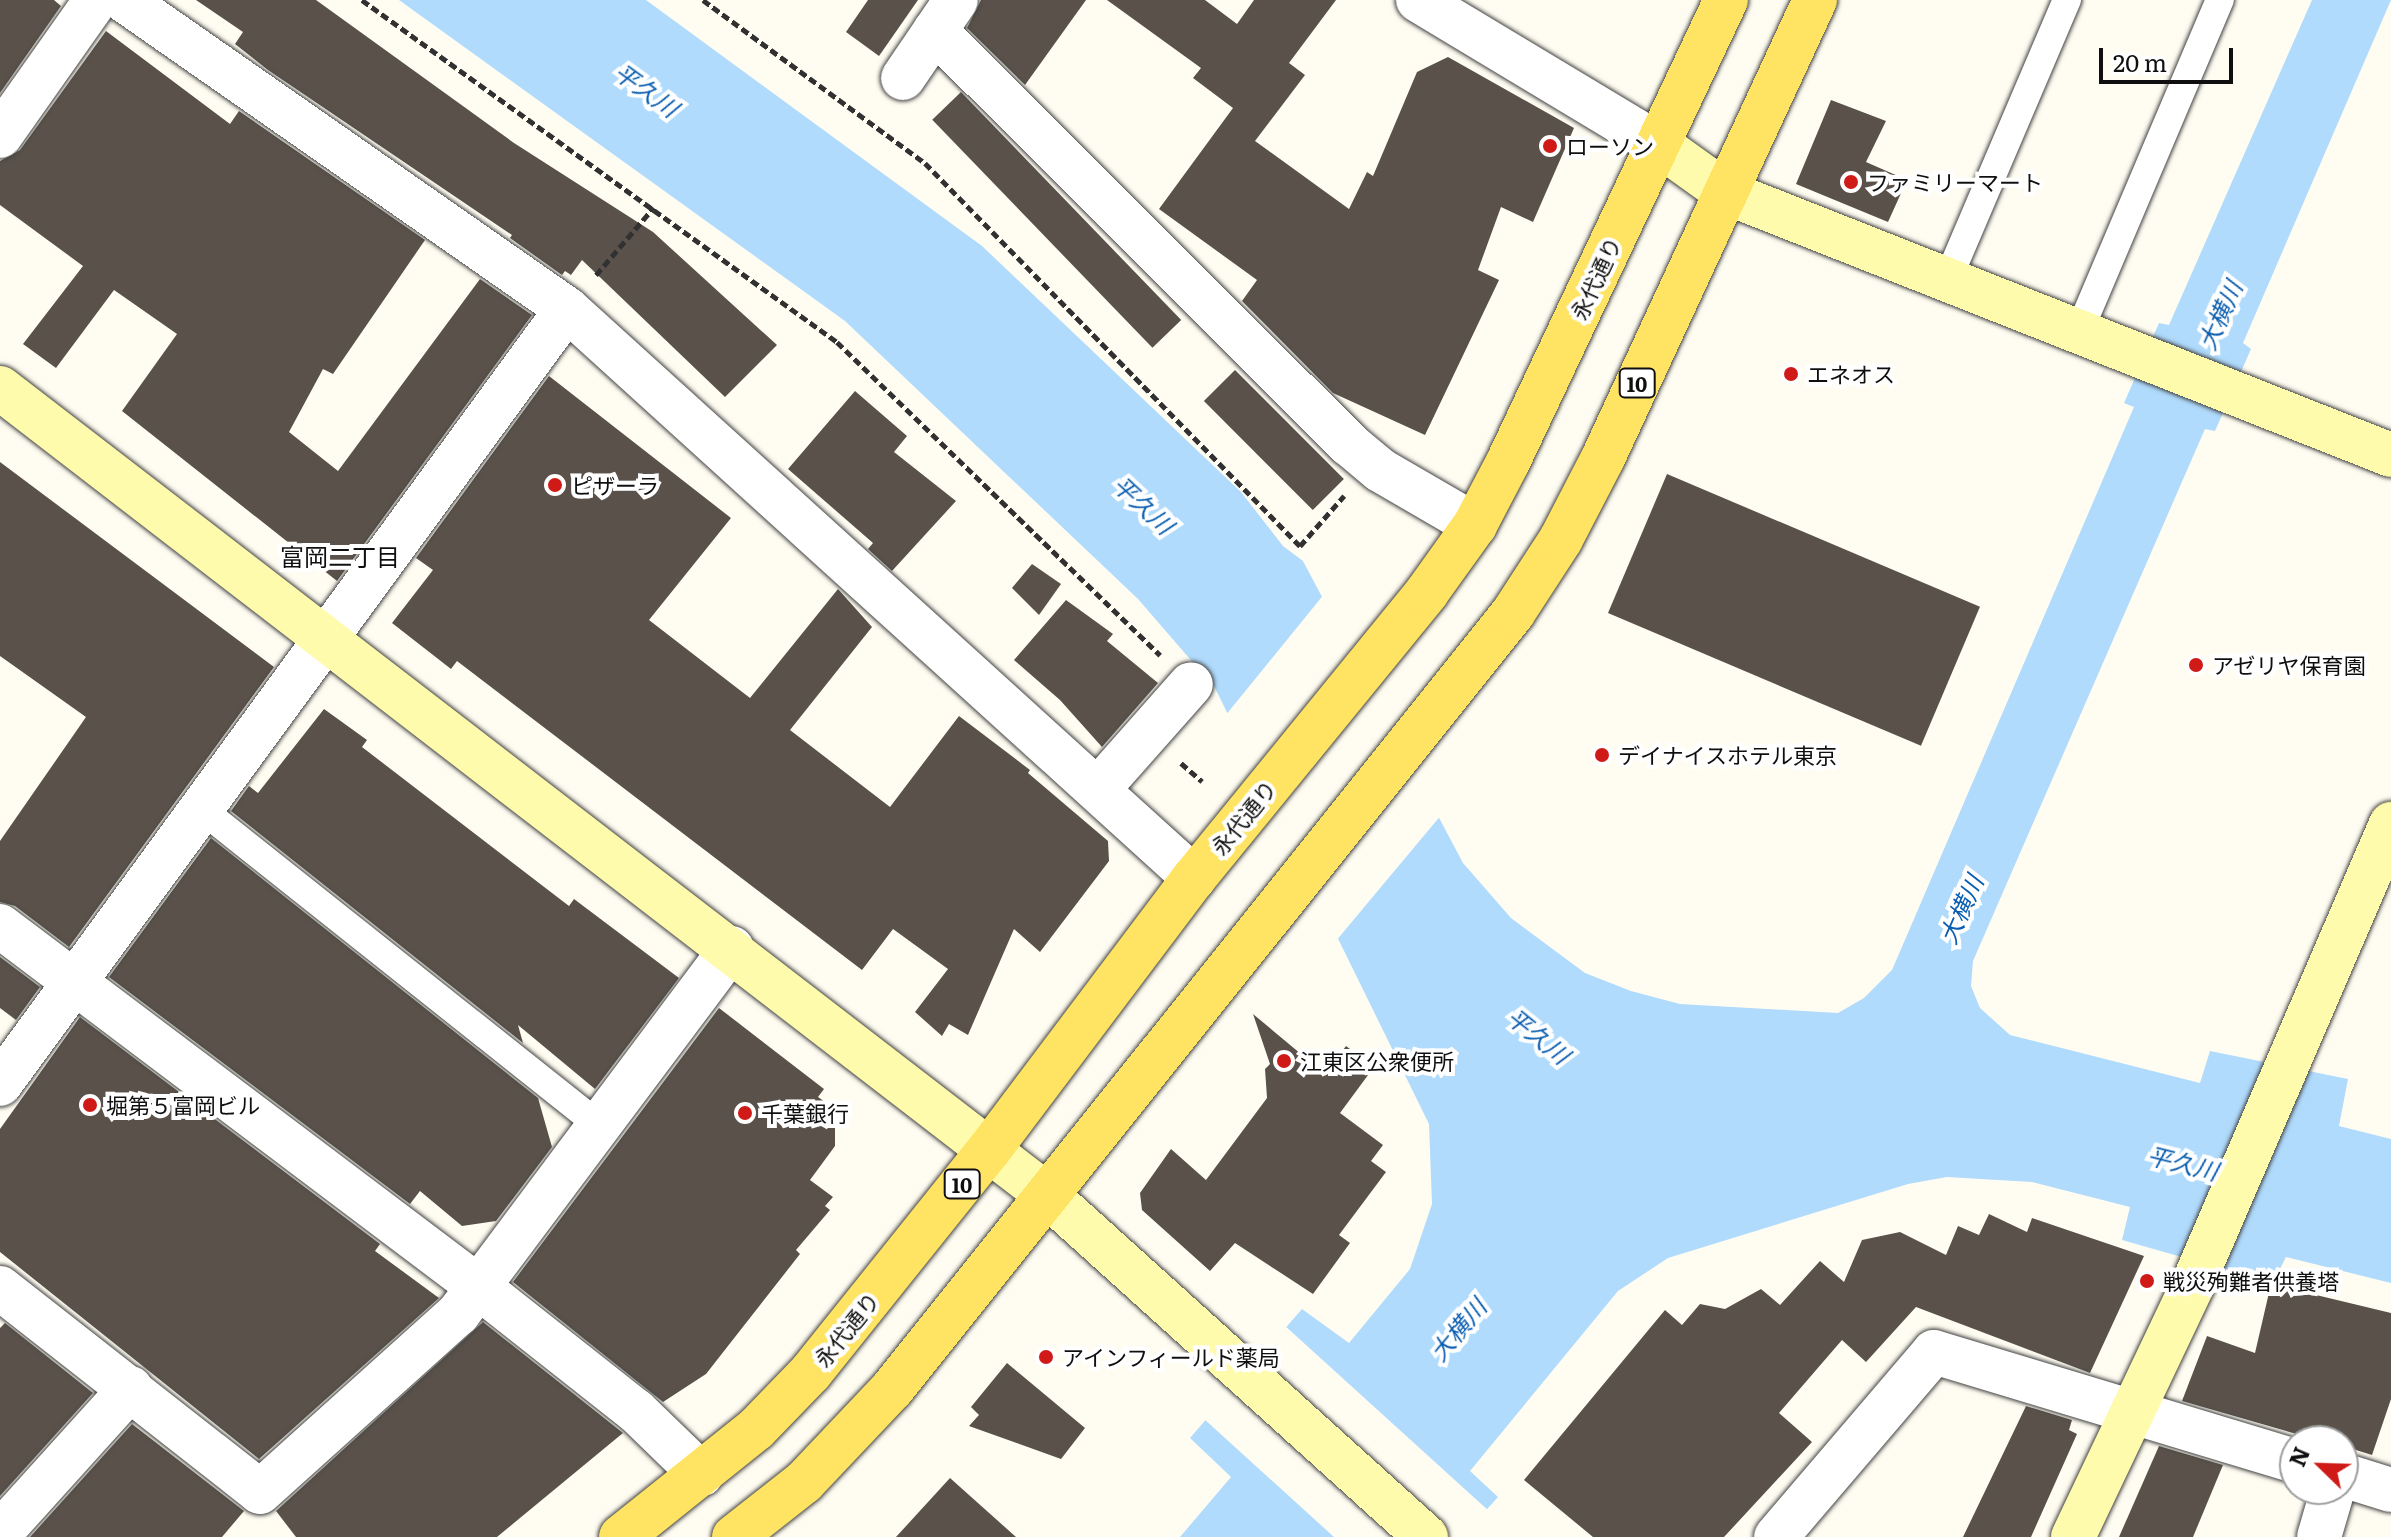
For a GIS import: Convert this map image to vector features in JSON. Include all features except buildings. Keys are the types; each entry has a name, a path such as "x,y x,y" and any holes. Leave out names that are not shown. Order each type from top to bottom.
{"main road":[{"name":"永代通り","path":"621,1537 756,1429 811,1372 989,1150 1194,878 1368,665 1475,525 1726,0"},
{"name":"10","path":"734,1537 804,1482 856,1430 1513,613 1561,539 1815,0"}],"street":[{"path":"0,136 96,0"},
{"path":"124,0 567,309 1100,787 1194,878"},
{"path":"1418,0 1658,144 1725,192 2126,353 2261,401 2391,455"},
{"path":"903,78 945,15 1349,444 1380,470 1475,525"},
{"path":"0,1084 567,309"},
{"path":"0,388 732,948 1046,1194 1426,1537"},
{"path":"1100,787 1191,684"},
{"path":"2073,1537 2193,1284 2302,1038 2391,824"},
{"path":"0,926 78,980 480,1288 636,1411 701,1474"},
{"path":"0,1288 260,1492 458,1314 732,948"},
{"path":"1776,1537 1934,1352 2130,1414 2279,1456"},
{"path":"0,1533 131,1388"},
{"path":"2359,1480 2391,1490"},
{"path":"2319,1537 2328,1505"}],"lane":[{"path":"1947,281 2067,0"},
{"path":"2078,334 2220,0"},
{"path":"200,808 600,1126"}],"path":[{"path":"362,0 654,207 837,342 1191,684"},
{"path":"703,0 925,163 1300,546 1348,491 1359,499"},
{"path":"567,309 654,207"}],"water":[{"path":"399,0 646,0 982,246 1241,492 1283,546 1303,561 1463,863 1511,918 1585,973 1631,991 1680,1004 1838,1013 1864,998 1892,970 2134,407 2124,403 2159,323 2169,325 2312,0 2391,0 2243,343 2251,349 2215,431 2205,429 1973,961 1971,986 1980,1008 2010,1035 2200,1083 2210,1051 2348,1079 2339,1126 2391,1139 2391,1283 2286,1257 2273,1283 2122,1240 2130,1207 2032,1182 1947,1177 1908,1184 1668,1258 1618,1291 1470,1471 1498,1497 1462,1537 1180,1537 1231,1477 1190,1438 1302,1309 1349,1343 1410,1269 1432,1204 1429,1124 1215,688 1138,599 845,321"}],"pier":[{"path":"1325,593 1442,814 1335,942 1225,716"},
{"path":"1284,1325 1490,1512 1468,1537 1334,1537 1203,1418"}],"place":[{"name":"ローソン","path":"1550,146"},
{"name":"ファミリーマート","path":"1851,182"},
{"name":"エネオス","path":"1791,374"},
{"name":"ピザーラ","path":"555,485"},
{"name":"アゼリヤ保育園","path":"2196,665"},
{"name":"デイナイスホテル東京","path":"1602,755"},
{"name":"江東区公衆便所","path":"1284,1061"},
{"name":"堀第５富岡ビル","path":"90,1105"},
{"name":"千葉銀行","path":"745,1113"},
{"name":"戦災殉難者供養塔","path":"2147,1281"},
{"name":"アインフィールド薬局","path":"1046,1357"}],"district":[{"name":"富岡二丁目","path":"340,556"}],"water label":[{"name":"平久川","path":"647,89"},
{"name":"大横川","path":"2219,315"},
{"name":"平久川","path":"1144,504"},
{"name":"大横川","path":"1960,909"},
{"name":"平久川","path":"1539,1035"},
{"name":"平久川","path":"2183,1162"},
{"name":"大横川","path":"1457,1329"}]}
